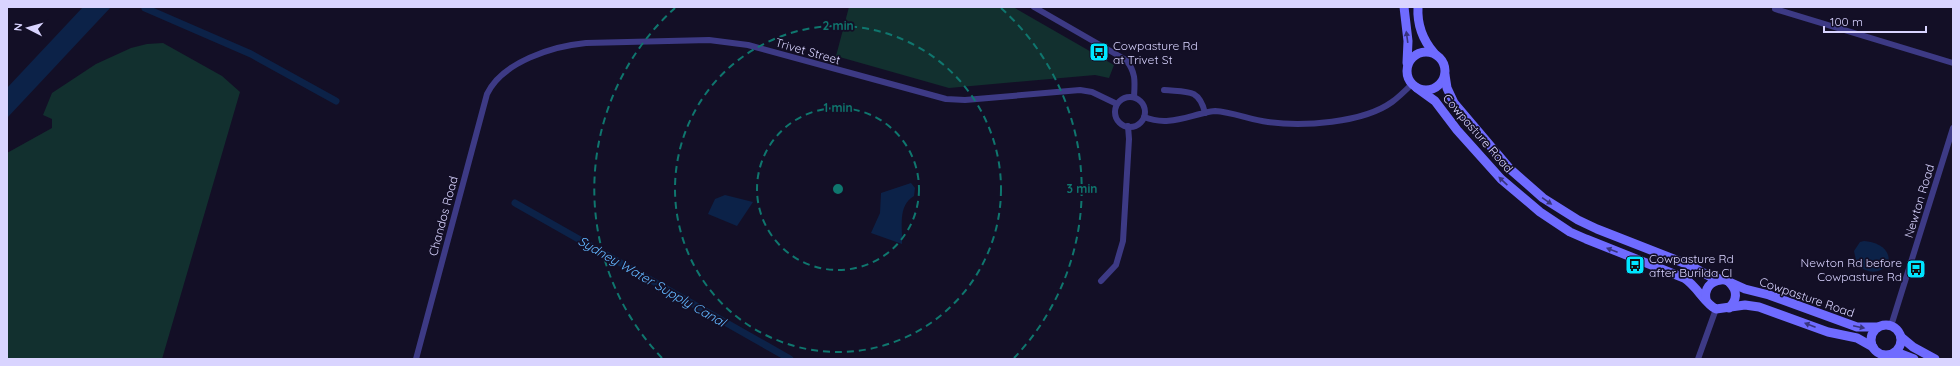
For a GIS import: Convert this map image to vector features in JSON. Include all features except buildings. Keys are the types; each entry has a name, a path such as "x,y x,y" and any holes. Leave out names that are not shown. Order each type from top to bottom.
{"main road":[{"path":"1404,7 1408,54 1407,73 1414,86 1422,90 1434,88 1439,85 1445,76 1445,65 1428,46 1420,30 1418,7"},
{"path":"1407,66 1409,61 1417,53 1423,51 1434,53"},
{"name":"Cowpasture Road","path":"1445,76 1447,88 1454,103 1510,169 1543,198 1578,220 1597,229 1689,265 1704,275 1745,289 1769,294 1857,327 1878,327"},
{"name":"Cowpasture Road","path":"1414,86 1435,101 1457,130 1501,179 1540,212 1580,237 1684,278 1696,286 1710,306 1716,309 1745,305 1759,307 1828,332 1857,338 1873,347"},
{"path":"1706,300 1706,292 1710,284 1720,280"},
{"path":"1729,308 1735,300 1736,295 1735,290 1730,283"},
{"path":"1914,359 1901,354 1884,355 1875,351 1871,337 1878,327 1891,326 1898,330 1901,337 1913,347 1935,359"},
{"path":"1893,354 1900,347 1901,337"}],"street":[{"path":"1034,7 1126,60 1132,67 1134,74 1134,97"},
{"path":"1775,9 1953,63"},
{"name":"Trivet Street","path":"495,81 504,72 517,64 543,53 571,45 709,40 748,45 939,98 965,100 1080,90 1097,94 1117,104"},
{"name":"Chandos Road","path":"416,359 485,99 495,81"},
{"path":"1144,117 1169,122 1213,111 1268,122 1290,124 1331,122 1360,116 1378,110 1391,103 1414,86"},
{"path":"1164,90 1196,95 1202,101 1205,113"},
{"path":"1134,97 1142,102 1144,107 1144,117 1138,124 1128,126 1123,125 1116,117 1117,104 1124,98 1134,97"},
{"path":"1101,282 1116,264 1123,241 1129,139 1128,126"},
{"name":"Newton Road","path":"1891,326 1953,128"},
{"path":"1698,359 1716,309"}],"green space":[{"path":"849,7 1013,7 1114,65 1109,78 1095,75 949,88 836,56"},
{"path":"163,43 222,76 240,92 162,359 7,359 7,153 52,128 52,119 43,115 52,93 96,64 131,48 147,44"}],"water":[{"path":"83,7 111,7 7,118 7,88"},
{"path":"911,183 915,188 914,196 905,205 903,211 902,244 871,233 880,213 881,193"},
{"path":"725,195 753,202 737,226 708,214 715,199"},
{"path":"1864,241 1874,243 1886,250 1889,259 1888,264 1881,270 1873,272 1865,270 1857,265 1854,251 1860,242"}],"waterway":[{"name":"Sydney Water Supply Canal","path":"145,8 251,54 336,101"},
{"name":"Sydney Water Supply Canal","path":"515,203 790,359"}],"place":[{"name":"Cowpasture Rd at Trivet St","path":"1099,52"},
{"name":"Cowpasture Rd after Burilda Cl","path":"1635,265"},
{"name":"Newton Rd before Cowpasture Rd","path":"1916,269"}]}
